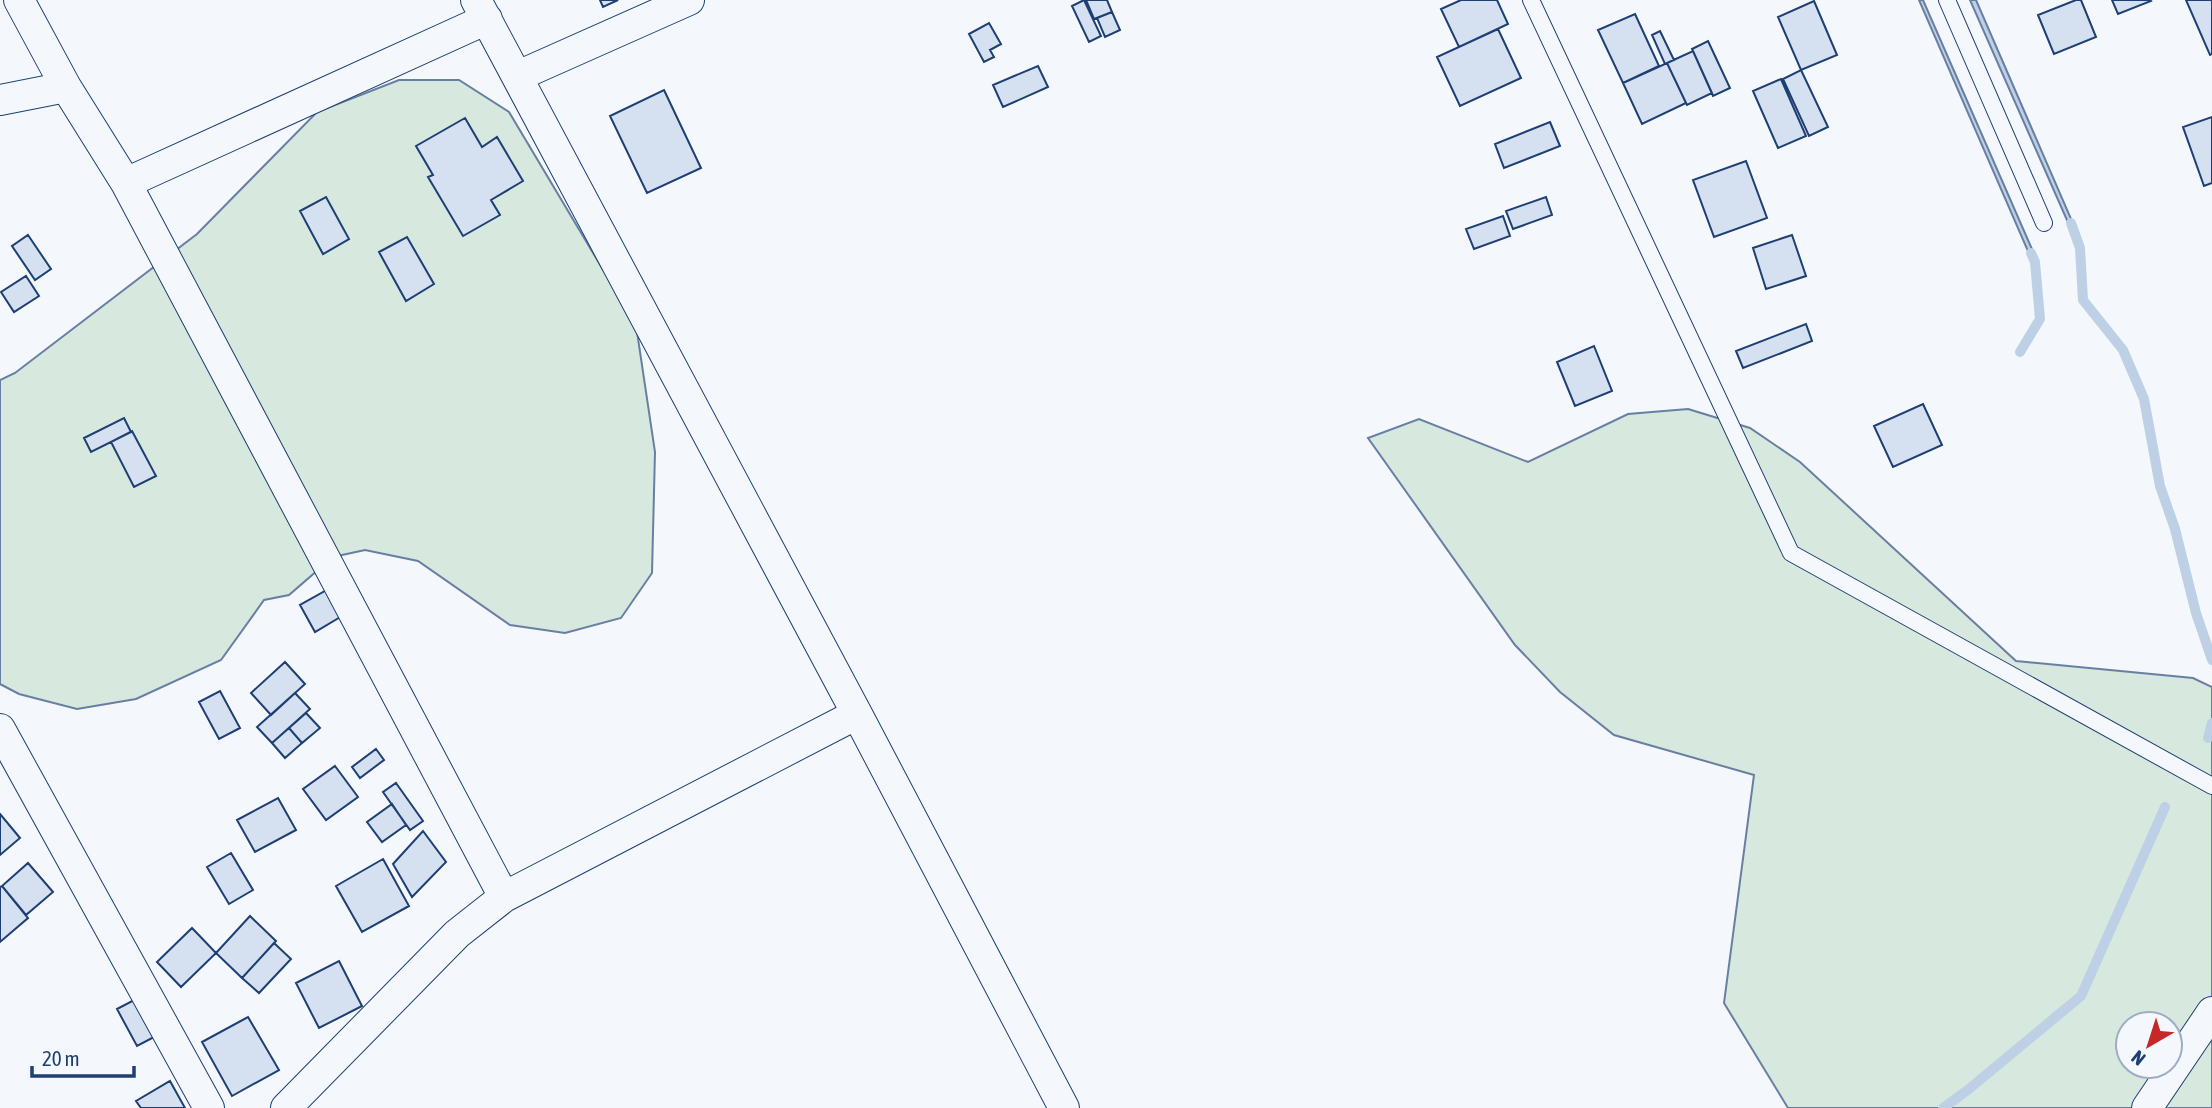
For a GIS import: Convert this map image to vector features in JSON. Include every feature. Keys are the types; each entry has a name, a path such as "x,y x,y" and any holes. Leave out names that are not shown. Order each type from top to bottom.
{"street":[{"path":"19,0 66,87 126,183 504,897"},
{"path":"518,76 689,0"},
{"path":"126,183 482,9 858,714 1064,1108"},
{"path":"0,100 66,87"},
{"path":"286,1108 457,934 504,897 858,714"},
{"path":"0,729 209,1108"},
{"path":"2147,1108 2212,1012"}],"lane":[{"path":"1531,0 1791,553 2212,786"},
{"path":"1947,0 2044,223"}],"shaded area":[{"path":"399,80 459,80 509,112 636,325 655,452 652,573 621,618 565,633 510,625 418,561 365,550 333,557 289,595 264,600 221,660 136,699 77,709 19,694 0,684 0,380 15,373 197,234 317,112"},
{"path":"1688,409 1750,428 1800,462 2016,661 2193,678 2212,687 2212,1108 1788,1108 1724,1003 1754,775 1614,735 1560,692 1515,645 1368,438 1419,419 1528,462 1628,414"}],"water":[{"path":"1919,0 1923,0 2038,263 2034,265"},
{"path":"1970,0 1976,0 2078,235 2074,236"}],"building":[{"path":"600,0 618,0 603,7"},
{"path":"1084,0 1101,36 1089,42 1072,6"},
{"path":"1086,0 1107,0 1112,12 1094,19"},
{"path":"1461,0 1497,0 1508,24 1459,47 1441,9"},
{"path":"2081,0 2096,37 2054,54 2038,15"},
{"path":"2112,0 2150,0 2151,1 2118,14"},
{"path":"2186,0 2212,0 2210,55"},
{"path":"1814,1 1837,55 1801,70 1778,17"},
{"path":"1112,12 1120,30 1105,37 1097,18"},
{"path":"1635,14 1659,66 1623,83 1598,30"},
{"path":"989,23 1001,44 990,50 994,57 984,62 969,34"},
{"path":"1498,29 1521,78 1460,106 1437,57"},
{"path":"1660,31 1674,60 1665,64 1652,35"},
{"path":"1708,41 1730,88 1713,96 1692,49"},
{"path":"1693,51 1712,93 1687,105 1667,63"},
{"path":"1667,63 1686,103 1642,124 1623,83"},
{"path":"1038,66 1048,87 1003,107 993,85"},
{"path":"1801,70 1828,127 1809,136 1783,79"},
{"path":"1781,79 1806,136 1778,148 1753,91"},
{"path":"664,90 701,168 647,193 610,116"},
{"path":"2212,117 2212,183 2204,186 2183,127"},
{"path":"465,118 482,147 497,137 523,181 491,200 500,215 463,236 428,177 433,175 416,146"},
{"path":"1550,122 1560,146 1504,168 1495,144"},
{"path":"1746,161 1767,218 1714,237 1693,180"},
{"path":"326,197 349,239 323,254 300,211"},
{"path":"1546,197 1552,215 1513,229 1506,211"},
{"path":"1503,216 1510,236 1474,249 1466,229"},
{"path":"28,235 51,269 35,280 12,246"},
{"path":"1792,235 1806,276 1766,289 1753,248"},
{"path":"407,237 434,284 406,301 379,252"},
{"path":"26,276 39,296 14,312 1,292"},
{"path":"1806,324 1812,341 1743,368 1736,351"},
{"path":"1594,346 1612,391 1575,406 1557,362"},
{"path":"1923,404 1942,445 1893,467 1874,426"},
{"path":"124,418 131,432 91,452 84,438"},
{"path":"132,431 156,476 134,487 111,442"},
{"path":"332,587 347,613 315,632 300,605"},
{"path":"285,662 305,684 271,715 251,693"},
{"path":"220,691 240,728 219,739 199,702"},
{"path":"295,693 310,709 272,743 257,727"},
{"path":"306,713 320,728 302,743 289,728"},
{"path":"289,728 302,743 285,758 272,743"},
{"path":"376,749 384,760 360,778 352,767"},
{"path":"335,766 358,797 326,820 303,789"},
{"path":"396,783 423,821 410,830 383,792"},
{"path":"278,798 296,830 255,852 237,820"},
{"path":"392,804 406,825 382,842 367,822"},
{"path":"0,814 20,838 0,855"},
{"path":"423,831 446,862 412,897 393,864"},
{"path":"231,853 253,890 229,904 207,867"},
{"path":"383,859 409,906 362,932 336,886"},
{"path":"28,863 53,892 26,915 2,886"},
{"path":"2,886 28,918 0,942 0,887"},
{"path":"250,916 276,941 242,978 216,953"},
{"path":"192,928 216,953 181,987 157,962"},
{"path":"274,943 291,959 259,993 242,978"},
{"path":"339,961 362,1006 319,1028 296,983"},
{"path":"136,999 156,1036 137,1046 117,1009"},
{"path":"248,1017 279,1070 232,1096 202,1042"},
{"path":"170,1081 185,1108 141,1108 136,1101"}],"waterway":[{"path":"2071,223 2080,248 2083,300 2123,350 2144,399 2160,486 2212,660"},
{"path":"2020,352 2040,319 2035,262 2031,253"},
{"path":"2208,738 2212,723"},
{"path":"1943,1108 2081,996 2165,807"}]}
